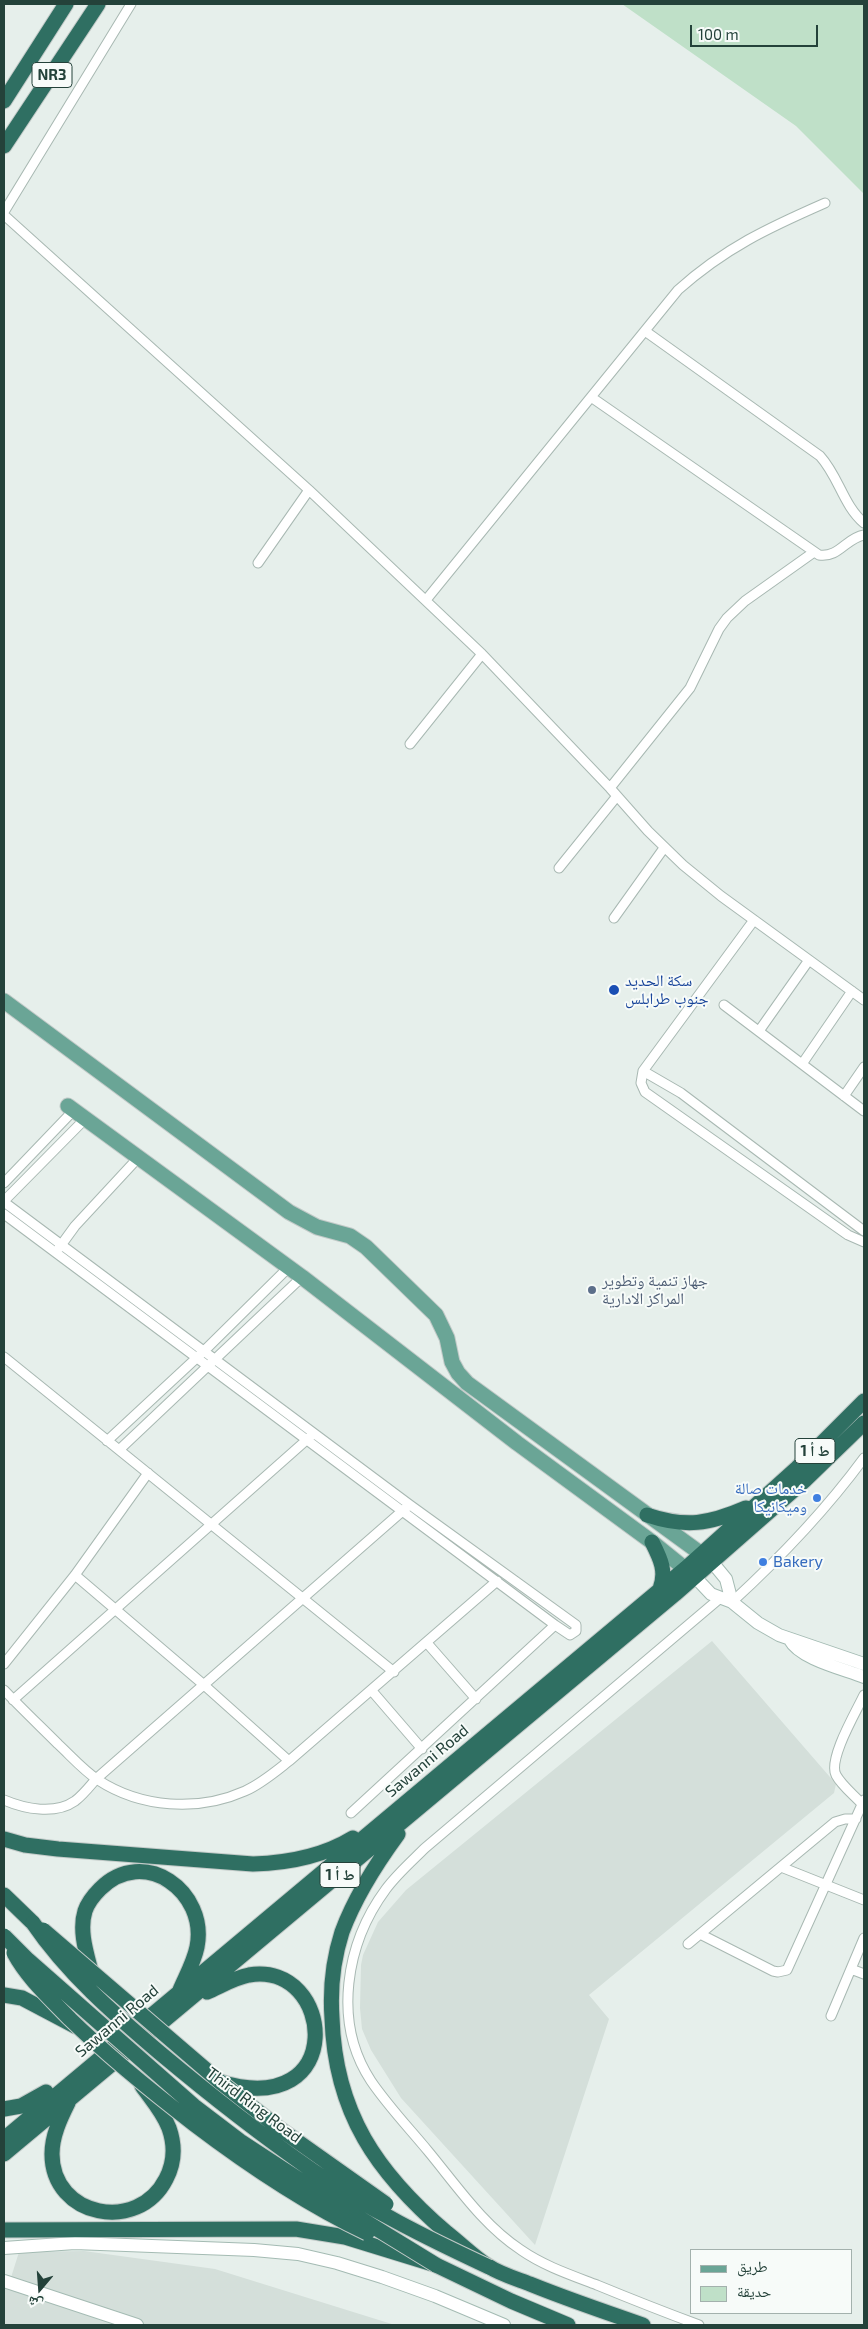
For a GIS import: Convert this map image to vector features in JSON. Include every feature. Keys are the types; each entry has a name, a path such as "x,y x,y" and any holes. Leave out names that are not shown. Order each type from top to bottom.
{"highway":[{"name":"NR3","path":"4,101 66,4"},
{"name":"NR3","path":"4,146 98,4"},
{"name":"Sawanni Road","path":"707,1558 763,1499 864,1401"},
{"name":"Sawanni Road","path":"4,2154 71,2098 183,1997 707,1558 805,1480 864,1423"},
{"path":"647,1515 677,1523 694,1524 728,1516 763,1499"},
{"path":"652,1542 663,1566 664,1574 660,1589"},
{"name":"Sawanni Road","path":"404,1812 660,1589 690,1573"},
{"path":"4,1838 25,1845 58,1849 204,1861 275,1864 303,1859 326,1852 404,1812"},
{"path":"404,1812 342,1932 333,1967 331,2006 332,2037 337,2064 344,2096 352,2116 365,2141 384,2168 417,2206 489,2267"},
{"path":"91,1970 85,1944 83,1922 85,1912 92,1899 105,1884 119,1876 134,1872 150,1873 166,1878 178,1886 188,1898 195,1919 197,1946 183,1997"},
{"name":"Third Ring Road","path":"4,1895 33,1923 60,1943 219,2081 356,2184 489,2267"},
{"name":"Third Ring Road","path":"33,1923 67,1966 120,2018 194,2081 256,2130 347,2192 407,2227 489,2267 561,2297 643,2325"},
{"path":"6,1938 26,1974 80,2029 138,2081 230,2150 282,2185 343,2222 511,2302 568,2325"},
{"path":"6,1938 97,2022 194,2106 290,2174 436,2265"},
{"path":"183,1997 250,1975 265,1975 280,1979 293,1986 304,1997 311,2010 315,2024 316,2039 312,2054 305,2067 294,2078 282,2086 268,2089 238,2087 219,2081"},
{"path":"4,1995 22,1998 80,2029"},
{"name":"Sawanni Road","path":"4,2139 100,2058 183,1997"},
{"path":"4,2109 32,2102 100,2058"},
{"path":"71,2098 57,2127 54,2142 52,2155 58,2180 65,2190 85,2207 104,2212 123,2212 147,2202 157,2193 171,2170 174,2156 169,2129 163,2115 138,2081"},
{"path":"4,2230 296,2229 345,2237 436,2265"}],"main road":[{"path":"4,1001 289,1212 316,1227 342,1234 361,1243 436,1316 447,1338 452,1362 462,1379 529,1430 707,1558"},
{"path":"76,1112 302,1278 517,1443 652,1542 690,1573"},
{"path":"517,1443 529,1430"}],"street":[{"path":"131,4 4,214 308,490 426,600 482,654 610,788 664,848 702,881 864,1000"},
{"path":"426,600 678,290 711,262 759,232 825,203"},
{"path":"645,331 820,456 832,471 849,506 864,523"},
{"path":"591,397 814,552 825,556 831,555 854,538 864,535"},
{"path":"258,563 308,490"},
{"path":"610,788 690,688 719,629 727,618 745,600 814,552"},
{"path":"410,744 482,654"},
{"path":"559,868 617,796"},
{"path":"614,918 664,848"},
{"path":"754,920 644,1071 641,1084 646,1092 848,1236 864,1242"},
{"path":"759,1031 810,960"},
{"path":"802,1064 852,991"},
{"path":"724,1005 864,1111"},
{"path":"844,1096 864,1067"},
{"path":"644,1071 681,1094 864,1231"},
{"path":"4,1183 76,1112"},
{"path":"58,1249 4,1202 76,1112"},
{"path":"58,1249 138,1158"},
{"path":"4,1214 58,1249 201,1354 306,1440 555,1626 570,1635 574,1634 577,1629 576,1625 314,1433 212,1363"},
{"path":"107,1441 201,1354 288,1268"},
{"path":"119,1450 302,1278"},
{"path":"4,1357 394,1672"},
{"path":"13,1700 314,1433"},
{"path":"732,1602 771,1567 801,1535 864,1458"},
{"path":"4,1664 76,1575 148,1473"},
{"path":"4,1800 21,1806 40,1809 65,1807 75,1801 96,1778 410,1505"},
{"path":"707,1558 726,1579 732,1602"},
{"path":"690,1573 707,1591 719,1598 732,1602 758,1623 790,1640 810,1644 864,1664"},
{"path":"76,1575 289,1761"},
{"path":"4,1690 96,1778 124,1793 154,1802 178,1805 226,1798 246,1791 289,1761 497,1581"},
{"path":"699,2325 545,2264 498,2233 466,2198 371,2080 356,2045 348,2004 350,1975 356,1947 373,1910 387,1887 425,1848 719,1598"},
{"path":"351,1813 555,1626"},
{"path":"790,1640 796,1648 805,1654 864,1676"},
{"path":"426,1643 476,1699"},
{"path":"372,1691 422,1749"},
{"path":"700,1934 773,1971 782,1972 790,1966 863,1802 840,1780 834,1768 836,1755 864,1696"},
{"path":"688,1944 835,1822 845,1819 856,1820"},
{"path":"781,1867 864,1900"},
{"path":"831,2016 864,1938"},
{"path":"851,1969 864,1974"},
{"path":"4,2248 75,2243 254,2250 298,2254 382,2276 504,2325"},
{"path":"4,2281 137,2325"}],"shaded area":[{"path":"712,1641 836,1784 834,1793 589,1995 609,2019 535,2245 401,2098 371,2050 362,2029 360,2008 363,1955 378,1922 406,1890"},
{"path":"84,2251 215,2269 395,2325 4,2325 4,2285 8,2287 19,2252"}],"green space":[{"path":"622,4 864,4 864,194 796,126"}],"place":[{"name":"سكة الحديد جنوب طرابلس","path":"614,990"},
{"name":"جهاز تنمية وتطوير المراكز الادارية","path":"592,1290"},
{"name":"خدمات صالة وميكانيكا","path":"817,1498"},
{"name":"Bakery","path":"763,1562"}]}
